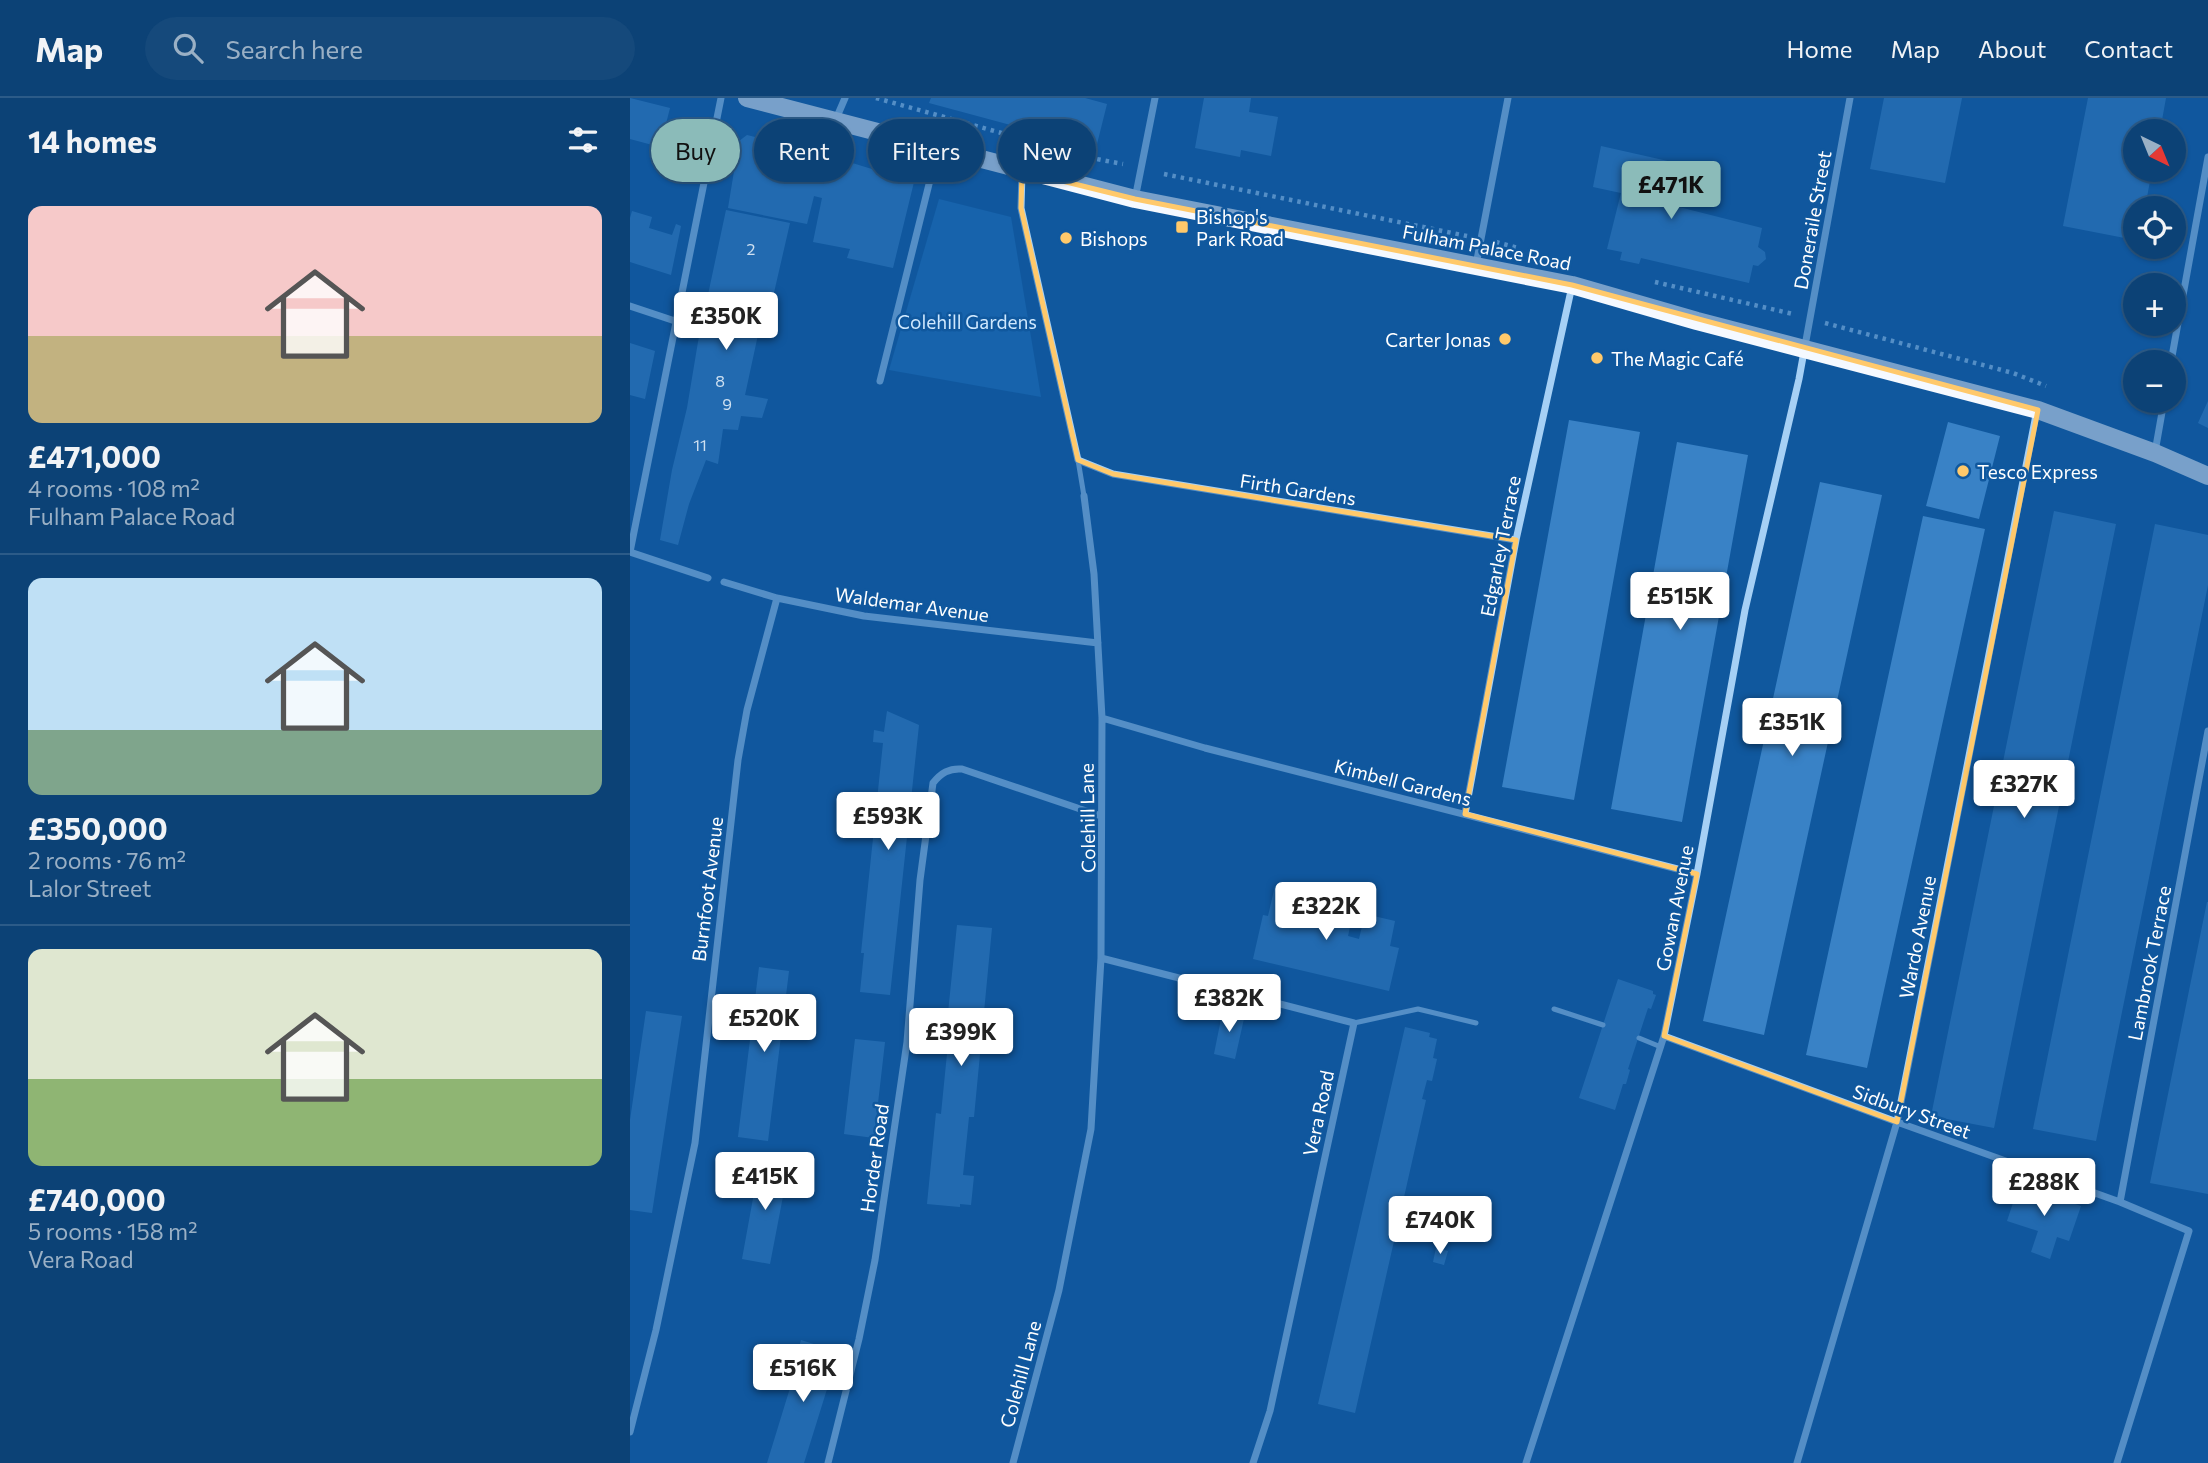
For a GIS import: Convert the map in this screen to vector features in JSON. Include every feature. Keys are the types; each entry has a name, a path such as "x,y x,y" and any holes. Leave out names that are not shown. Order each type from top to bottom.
{"main road":[{"name":"Fulham Palace Road","path":"747,98 832,119"},
{"name":"Fulham Palace Road","path":"1066,182 1135,199 1572,285 1697,321 2038,410 2155,453 2208,476"}],"street":[{"path":"708,578 630,552 721,98"},
{"path":"836,119 845,98"},
{"path":"1135,199 1155,98"},
{"path":"1476,265 1508,98"},
{"name":"Doneraile Street","path":"1804,347 1850,98"},
{"path":"2173,350 2208,157"},
{"path":"880,381 930,182"},
{"name":"Colehill Lane","path":"1022,182 1021,208 1078,460"},
{"name":"Edgarley Terrace","path":"1465,814 1516,540 1572,285"},
{"path":"630,306 675,321"},
{"name":"Gowan Avenue","path":"1526,1463 1664,1036 1697,874 1745,610 1799,379 1804,347"},
{"name":"Wardo Avenue","path":"1797,1463 1897,1122 2038,410"},
{"path":"2155,453 2162,413"},
{"name":"Firth Gardens","path":"1078,460 1113,474 1516,540"},
{"name":"Colehill Lane","path":"1013,1463 1059,1290 1091,1129 1103,886 1102,718 1094,575 1084,496"},
{"name":"Waldemar Avenue","path":"724,582 777,598 864,616 1098,643"},
{"name":"Burnfoot Avenue","path":"630,1432 656,1330 695,1143 738,760 747,710 777,598"},
{"name":"Kimbell Gardens","path":"1102,718 1205,748 1697,874"},
{"name":"Lambrook Terrace","path":"2120,1202 2208,731"},
{"name":"Horder Road","path":"828,1463 859,1339 877,1247 906,1042 920,880 933,783 941,774 962,769 1101,816"},
{"path":"1101,958 1354,1023"},
{"name":"Vera Road","path":"1253,1463 1269,1411 1354,1023"},
{"name":"Sidbury Street","path":"1664,1036 2120,1202 2189,1231 2117,1463"}],"lane":[{"name":"Colehill Lane","path":"1078,460 1084,496"},
{"path":"1354,1023 1419,1009 1476,1023"},
{"path":"1554,1009 1603,1025"},
{"path":"1639,1038 1661,1046"}],"path":[{"path":"876,98 1091,158 1123,164"}],"highlighted area":[{"path":"1022,171 1135,199 1572,285 2038,410 1897,1122 1664,1036 1697,874 1465,814 1516,540 1113,474 1078,460 1021,208"}],"green space":[{"name":"Colehill Gardens","path":"939,199 1011,217 1041,397 889,370"}],"building":[{"path":"630,98 670,108 667,119 651,119 651,145 630,139"},
{"path":"931,98 1085,98 1107,104 1096,148 1096,119 998,119 998,122 929,103"},
{"path":"1204,98 1251,98 1249,112 1278,117 1271,156 1241,150 1240,157 1195,148"},
{"path":"1884,98 1962,98 1945,183 1870,169"},
{"path":"2088,98 2166,98 2162,119 2123,119 2123,182 2150,182 2147,196 2123,196 2123,238 2063,226"},
{"path":"747,135 754,137 754,182 854,182 854,164 868,168 868,182 914,182 893,268 847,258 850,249 813,242 822,198 814,196 807,224 728,208 732,182 740,182 740,140"},
{"path":"1601,146 1681,164 1671,205 1762,228 1758,247 1765,252 1766,259 1758,266 1753,265 1749,283 1641,258 1639,264 1620,260 1622,252 1607,249 1621,193 1593,187"},
{"path":"726,210 790,223 770,310 776,310 771,332 759,330 745,395 768,399 762,418 741,416 738,430 723,429 718,464 706,460 689,504 678,545 660,540"},
{"path":"632,211 652,217 649,228 672,235 676,224 681,226 671,275 630,262"},
{"path":"630,343 655,351 645,399 630,395"},
{"path":"2208,401 2208,428 2198,423"},
{"path":"1569,420 1640,432 1574,800 1502,787"},
{"name":"Tesco Express","path":"1948,422 2000,436 1979,519 1926,506"},
{"path":"1677,442 1748,455 1682,822 1611,809"},
{"path":"1820,482 1882,495 1764,1035 1703,1021"},
{"path":"2054,511 2116,524 1994,1128 1931,1116"},
{"path":"1923,516 1985,529 1867,1068 1806,1055"},
{"path":"2155,524 2208,535 2208,585 2096,1141 2033,1129"},
{"path":"887,711 919,725 890,995 860,992 864,953 861,953 883,743 873,742 874,730 884,732"},
{"path":"1275,886 1309,893 1303,918 1316,921 1320,905 1353,913 1348,936 1359,939 1365,914 1395,921 1390,946 1399,948 1389,991 1253,959 1263,915 1268,916"},
{"path":"2208,902 2208,1194 2150,1183"},
{"path":"957,925 992,928 974,1117 969,1117 963,1175 974,1176 971,1205 960,1204 960,1207 927,1204 936,1113 941,1114"},
{"path":"759,967 789,971 768,1141 738,1137"},
{"path":"1618,979 1653,991 1656,995 1651,1009 1648,1008 1628,1069 1630,1070 1626,1084 1623,1084 1615,1110 1579,1098"},
{"path":"1223,1009 1245,1014 1235,1059 1214,1054"},
{"path":"646,1011 682,1016 652,1213 630,1210 630,1120"},
{"path":"1405,1027 1430,1033 1429,1037 1437,1039 1433,1058 1437,1059 1432,1081 1427,1080 1422,1099 1426,1100 1355,1413 1318,1404"},
{"path":"855,1039 885,1042 874,1138 844,1134"},
{"path":"760,1160 789,1165 770,1264 742,1259"},
{"path":"2019,1185 2081,1206 2069,1241 2057,1237 2050,1259 2031,1252 2038,1231 2007,1221"},
{"path":"1436,1248 1448,1251 1444,1265 1433,1262"},
{"path":"801,1340 836,1351 829,1372 832,1373 804,1463 767,1463 798,1362 795,1362"}],"place":[{"name":"Bishop's Park Road","path":"1182,227"},
{"name":"Bishops","path":"1066,238"},
{"name":"Carter Jonas","path":"1505,339"},
{"name":"The Magic Café","path":"1597,358"},
{"name":"Tesco Express","path":"1963,471"}]}
